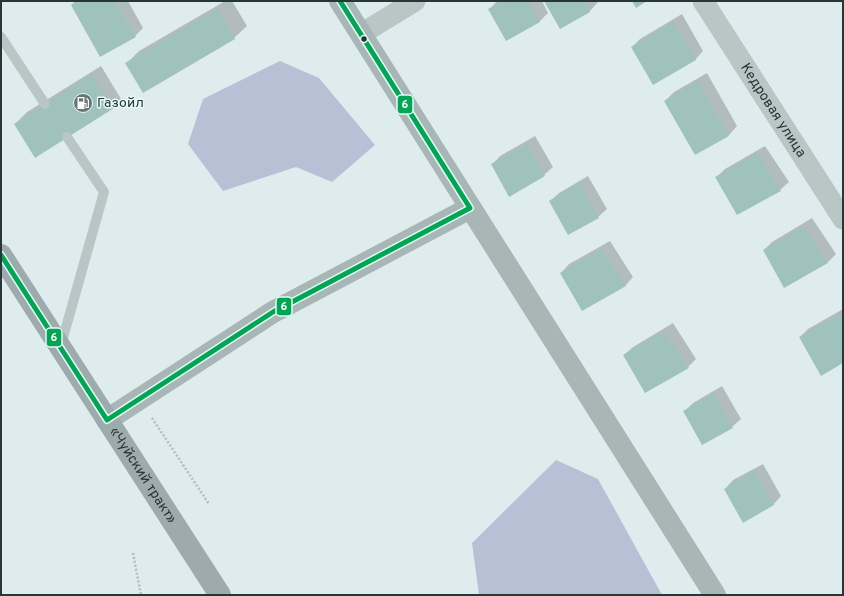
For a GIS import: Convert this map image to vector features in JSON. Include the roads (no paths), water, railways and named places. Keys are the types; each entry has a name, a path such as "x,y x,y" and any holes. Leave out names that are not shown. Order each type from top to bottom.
{"highway":[{"name":"«Чуйский тракт»","path":"1,255 220,595"}],"street":[{"path":"340,1 715,595"},
{"path":"361,34 416,1"},
{"name":"Кедровая улица","path":"703,1 843,219"},
{"path":"107,420 273,312 470,208"}],"lane":[{"path":"1,36 45,104"},
{"path":"60,347 104,192 67,137"}],"place":[{"name":"Газойл","path":"83,103"}]}
